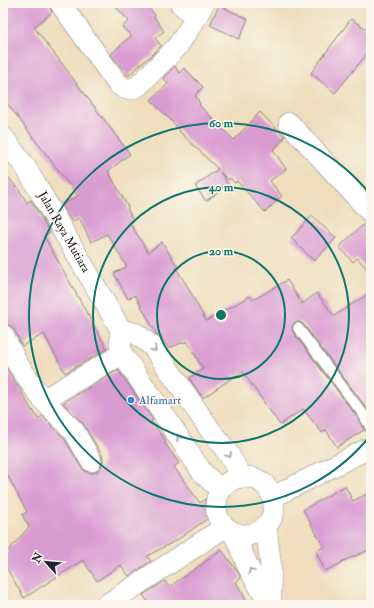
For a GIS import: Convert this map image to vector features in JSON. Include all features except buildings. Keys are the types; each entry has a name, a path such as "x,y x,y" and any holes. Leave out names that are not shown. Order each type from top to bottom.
{"street":[{"path":"60,3 117,83 124,88 131,90 138,86 177,47 200,10 180,3"},
{"path":"289,123 371,213"},
{"name":"Jalan Raya Mutiara","path":"3,137 26,168 121,330"},
{"path":"222,489 213,483 202,472 122,354 120,344 121,330 137,334 154,348 228,453 242,478"},
{"path":"3,335 17,363 43,400 74,431 92,461"},
{"path":"43,400 122,354"},
{"path":"273,498 371,447"},
{"path":"229,530 242,535 252,534 259,531 272,517 274,507 273,498 268,489 261,482 252,478 234,480 222,489 216,504 220,521 229,530 271,605"},
{"path":"266,525 271,567 271,605"},
{"path":"106,605 229,530"}],"lane":[{"path":"298,328 363,414 371,429"}],"place":[{"name":"Alfamart","path":"131,400"}]}
